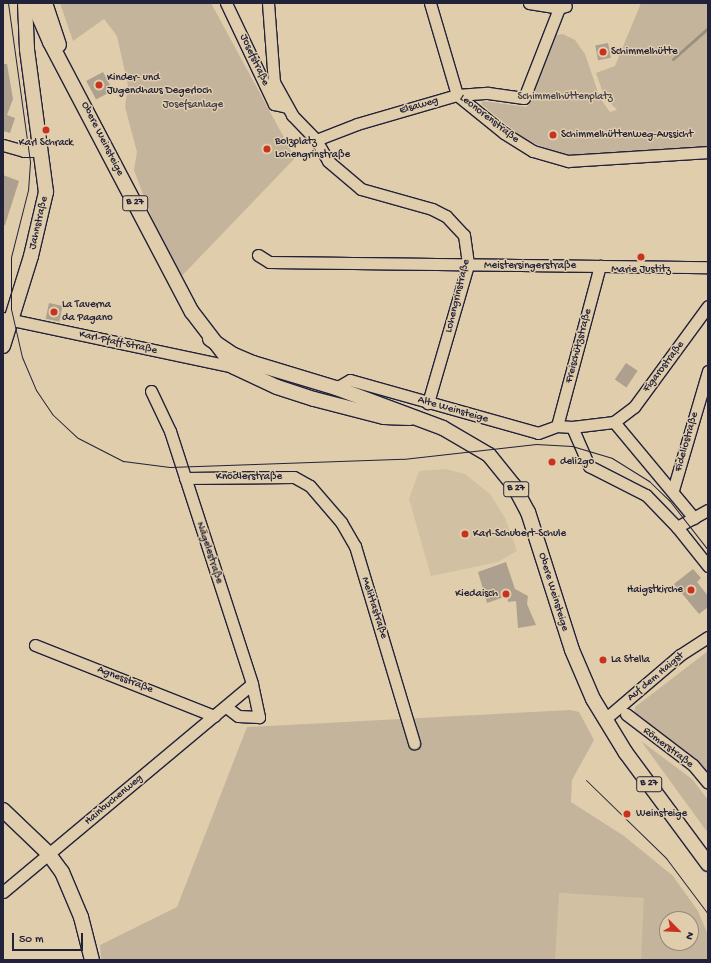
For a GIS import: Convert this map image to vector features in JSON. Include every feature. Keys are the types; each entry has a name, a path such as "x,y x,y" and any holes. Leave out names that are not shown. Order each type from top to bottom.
{"main road":[{"name":"Jahnstraße","path":"3,346 7,319 44,209 46,192 27,49 28,33 35,5"},
{"name":"B 27","path":"35,5 50,42 64,65"},
{"name":"B 27","path":"35,5 64,65"},
{"path":"27,49 36,44 50,42"},
{"name":"Obere Weinsteige","path":"64,65 192,312 210,339 234,367 277,387 314,399 384,417 418,419"},
{"name":"Obere Weinsteige","path":"210,339 234,355 273,370 336,388 418,419 474,444 489,456 514,486 534,529 582,676 604,719"},
{"path":"234,367 273,370"},
{"name":"B 27","path":"604,719 708,864"},
{"path":"3,810 48,853 72,893 92,960"}],"street":[{"name":"Josefstraße","path":"226,3 274,104 287,107"},
{"name":"Lohengrinstraße","path":"268,3 271,72 287,107 316,140 328,161 361,189 415,203 446,216 464,235 468,265 428,403"},
{"name":"Leonorenstraße","path":"430,3 457,95 504,133 533,151 557,160 708,152"},
{"name":"Elsaweg","path":"316,140 357,124 457,95 488,93 524,98 562,7 529,3"},
{"path":"3,145 24,151 41,151"},
{"name":"Meistersingerstraße","path":"258,254 269,262 708,267"},
{"name":"Freischützstraße","path":"557,426 600,266"},
{"name":"Figarostraße","path":"614,422 634,407 708,306"},
{"name":"Karl-Pfaff-Straße","path":"7,319 234,367"},
{"name":"Fideliostraße","path":"674,490 708,372"},
{"name":"Alte Weinsteige","path":"336,388 350,380 538,433 557,426 572,427 614,422"},
{"name":"Nägelestraße","path":"152,391 170,431 252,684 259,717 238,716 226,707"},
{"path":"614,422 674,490 694,518"},
{"path":"572,427 589,466 646,495 677,527 708,566"},
{"name":"Knödlerstraße","path":"185,478 294,477 310,486"},
{"name":"Melittastraße","path":"310,486 341,522 355,546 414,742"},
{"path":"677,527 708,510"},
{"name":"Auf dem Haigst","path":"604,719 680,655 708,638"},
{"name":"Agnesstraße","path":"35,645 214,716"},
{"name":"Hainbuchenweg","path":"3,892 252,684"},
{"name":"Römerstraße","path":"626,714 693,766 708,783"}],"shaded area":[{"name":"Karl-Schubert-Schule","path":"446,469 465,474 490,494 505,518 517,551 498,562 431,576 409,499 419,471"},
{"path":"558,893 645,898 642,960 554,960"}],"green space":[{"name":"Josefsanlage","path":"60,3 211,3 295,158 176,282 134,170 137,152 125,107 128,86 117,36 104,19 73,41"},
{"name":"Schimmelhüttenplatz","path":"641,3 708,3 708,147 573,156 558,154 523,138 481,104 483,101 527,107 555,35 563,34 575,40 585,54 600,98 610,112 617,110 604,96 596,73 615,66"},
{"path":"708,651 708,778 634,720 635,707"},
{"path":"570,710 579,712 594,740 572,780 571,802 624,836 673,876 698,911 659,911 659,951 699,951 699,913 708,935 708,960 641,960 644,898 559,893 555,960 101,960 100,945 177,907 247,727"},
{"path":"641,741 692,779 708,800 708,833"}],"building":[{"name":"Schimmelhütte","path":"608,43 611,58 598,60 595,45"},
{"path":"3,64 7,64 13,99 7,115 15,118 10,133 3,131"},
{"name":"Kinder- und Jugendhaus Degerloch","path":"103,72 113,91 96,99 86,81"},
{"path":"3,175 19,181 5,225 3,225"},
{"name":"La Taverna da Pagano","path":"49,303 63,306 59,322 46,319"},
{"path":"626,363 638,371 626,387 615,380"},
{"name":"Kiedaisch","path":"506,562 515,589 528,596 527,604 536,625 518,628 516,601 508,602 507,596 487,603 478,572"},
{"name":"Haigstkirche","path":"693,569 701,578 697,582 708,596 708,607 699,614 674,584"}],"waterway":[{"path":"673,59 708,28"}],"tram line":[{"path":"8,3 30,162 28,190 11,257 11,309 22,357 36,390 52,414 78,438 123,461 170,467 403,459 536,444 572,446 612,458 649,481 669,500 708,550"},
{"path":"586,780 666,858 708,914"}],"place":[{"name":"Schimmelhütte","path":"603,52"},
{"name":"Kinder- und Jugendhaus Degerloch","path":"99,85"},
{"name":"Karl Schrack","path":"46,130"},
{"name":"Schimmelhüttenweg-Aussicht","path":"553,135"},
{"name":"Bolzplatz Lohengrinstraße","path":"267,149"},
{"name":"Marie Justitz","path":"641,257"},
{"name":"La Taverna da Pagano","path":"54,312"},
{"name":"deli2go","path":"552,462"},
{"name":"Karl-Schubert-Schule","path":"465,534"},
{"name":"Haigstkirche","path":"691,590"},
{"name":"Kiedaisch","path":"506,594"},
{"name":"La Stella","path":"603,660"},
{"name":"Weinsteige","path":"627,814"}]}
